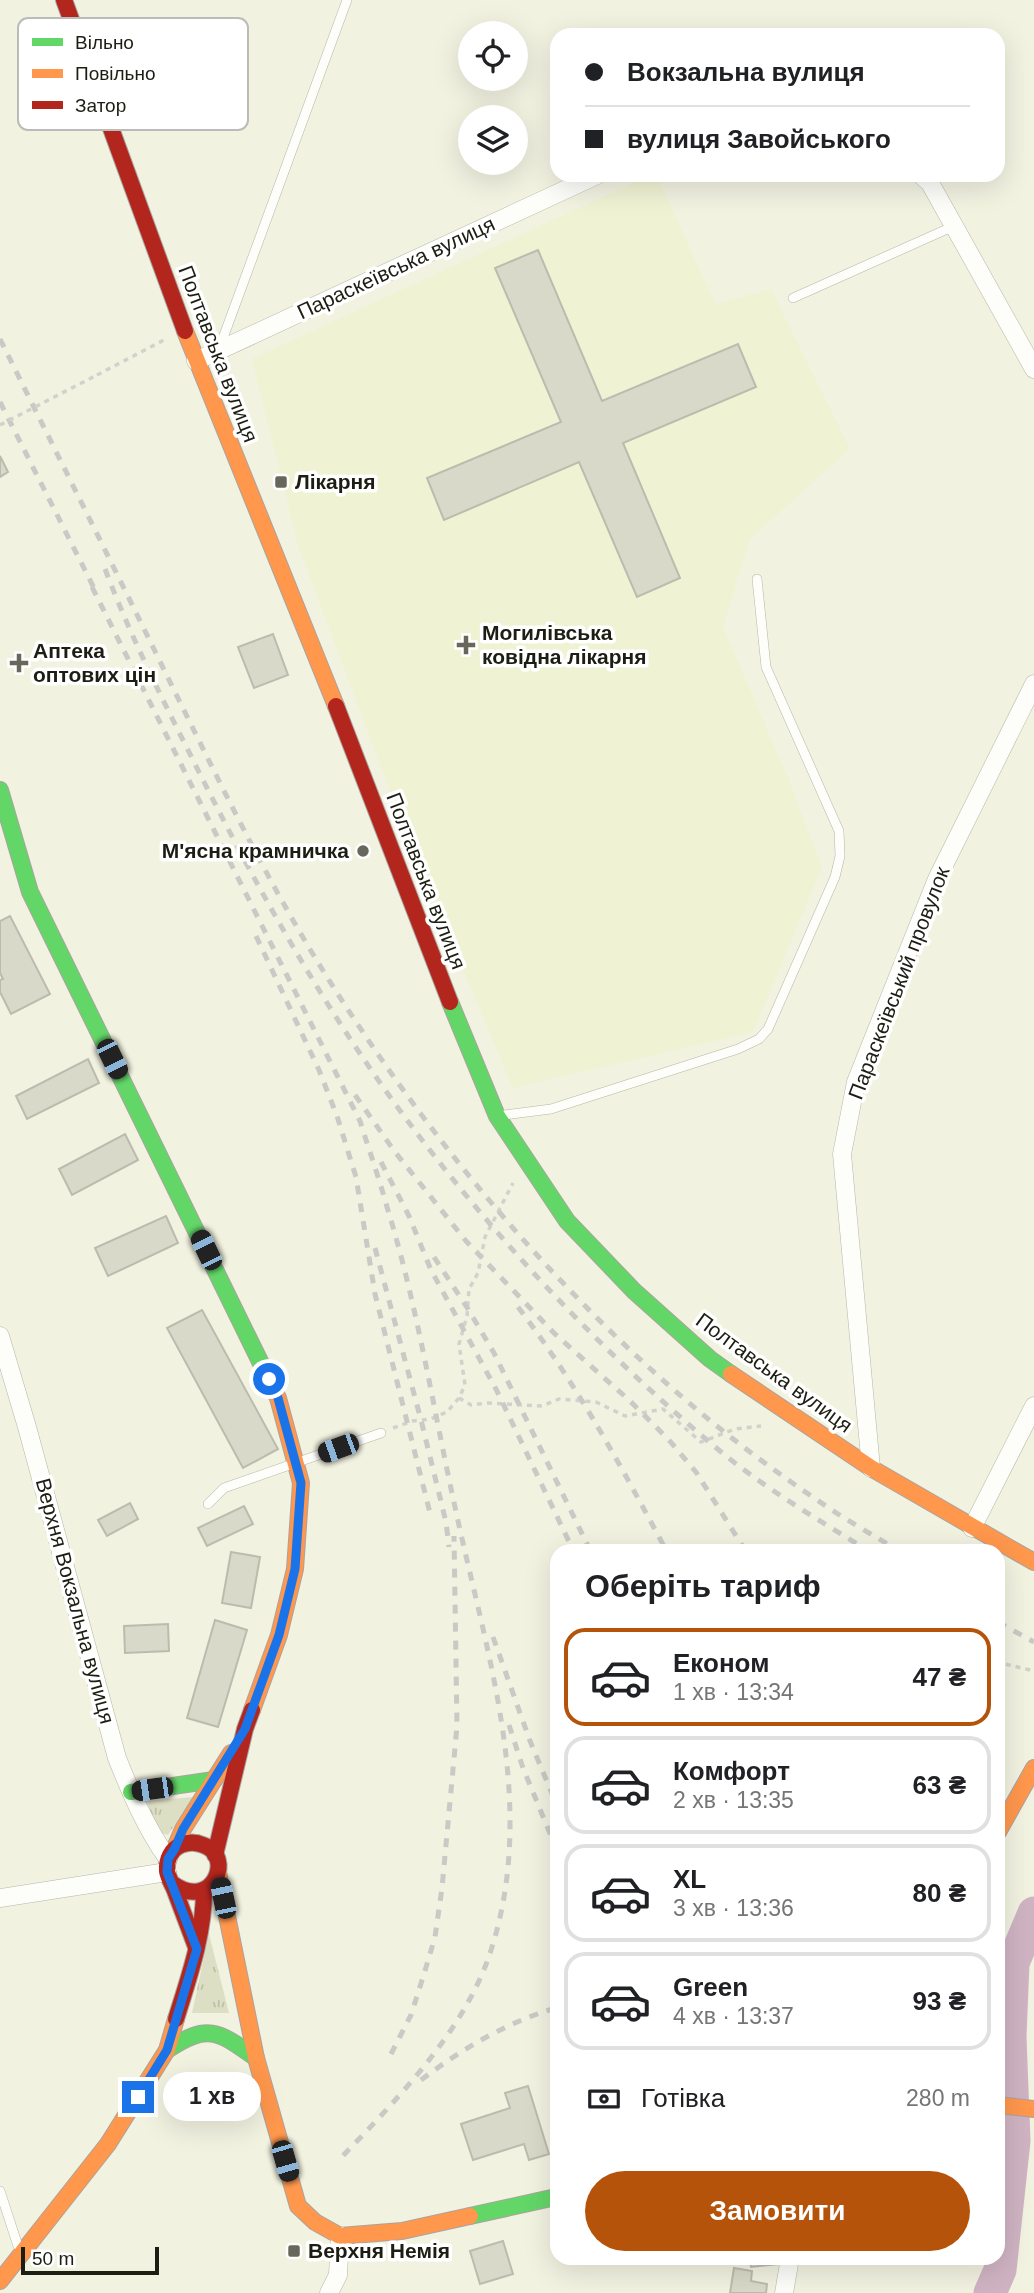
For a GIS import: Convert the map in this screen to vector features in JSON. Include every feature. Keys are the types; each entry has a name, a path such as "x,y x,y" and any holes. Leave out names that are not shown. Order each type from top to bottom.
{"main road":[{"name":"Полтавська вулиця","path":"64,0 71,18"},
{"name":"Полтавська вулиця","path":"112,130 196,361 304,625 472,1059 497,1116 567,1221 634,1291 710,1359 871,1468 1001,1544"},
{"path":"0,790 30,892 278,1398 301,1483 295,1569 279,1635 245,1729 215,1855"},
{"name":"Полтавська вулиця","path":"1005,1546 1034,1562"},
{"path":"197,1949 173,1871 183,1829 245,1729"},
{"path":"1005,1820 1034,1768"},
{"path":"131,1792 214,1780"},
{"path":"173,1871 189,1842 197,1842 215,1855 256,2058 298,2206 315,2222 340,2235 402,2231 550,2198"},
{"path":"173,1871 193,1893 204,1891 213,1883 218,1872"},
{"path":"173,1871 234,1948"},
{"path":"0,2281 108,2144 167,2050 197,1949 204,1913 204,1891"},
{"path":"167,2050 191,2035 207,2033 224,2035 256,2058"},
{"path":"1005,2106 1034,2109"}],"street":[{"name":"Параскеївська вулиця","path":"196,361 582,182"},
{"path":"929,182 1034,369"},
{"name":"Параскеївський провулок","path":"871,1468 842,1154 856,1083 937,879 1034,684"},
{"name":"Верхня Вокзальна вулиця","path":"0,1336 117,1758 131,1792 173,1871"},
{"path":"972,1528 1034,1406"},
{"path":"0,1898 173,1871"},
{"path":"329,2293 338,2275 340,2235"},
{"path":"783,2293 789,2265"}],"lane":[{"path":"218,350 347,0"},
{"path":"793,298 954,226"},
{"path":"497,1116 551,1108 701,1060 759,1039 768,1029 835,877 840,856 839,831 766,667 757,579"},
{"path":"208,1504 224,1488 381,1433"},
{"path":"0,2191 21,2255"}],"path":[{"path":"0,425 145,350"},
{"path":"381,1433 447,1412 465,1385 459,1344 467,1316 469,1289 478,1273 485,1237 514,1181"},
{"path":"458,1398 471,1405 487,1403 542,1406 559,1399 596,1402 625,1416 663,1409 701,1442 735,1429 776,1422 789,1413"},
{"path":"1005,1664 1034,1671"}],"shaded area":[{"path":"635,182 660,182 715,304 771,289 850,449 750,539 723,627 788,778 822,867 753,1032 513,1088 409,842 298,545 252,359"}],"green space":[{"path":"193,1797 168,1835 157,1832 147,1801"},
{"path":"209,1934 229,2013 192,2013"}],"building":[{"path":"538,250 602,401 738,344 756,387 623,443 680,578 637,597 579,462 444,520 427,478 561,422 495,268"},
{"path":"0,456 8,472 0,477"},
{"path":"273,634 288,675 254,688 238,647"},
{"path":"10,916 50,994 11,1014 0,992 0,980 3,979 0,973 0,921"},
{"path":"88,1059 99,1083 27,1119 16,1096"},
{"path":"125,1134 138,1160 72,1195 59,1169"},
{"path":"166,1216 178,1243 108,1276 95,1248"},
{"path":"202,1310 278,1449 243,1468 167,1328"},
{"path":"130,1503 138,1519 107,1536 98,1520"},
{"path":"244,1506 253,1524 207,1546 198,1528"},
{"path":"231,1552 260,1557 251,1608 222,1603"},
{"path":"215,1620 247,1630 218,1727 187,1718"},
{"path":"168,1624 169,1651 125,1653 124,1626"},
{"path":"528,2086 549,2154 529,2160 524,2144 473,2160 461,2124 510,2108 505,2093"},
{"path":"503,2241 513,2274 480,2284 470,2251"},
{"path":"734,2268 752,2271 751,2281 767,2284 766,2293 730,2293"}],"waterway":[{"path":"1005,2224 1014,2141 1010,2037 1013,1963 1034,1913"},
{"path":"990,2293 1001,2265"}],"railway":[{"path":"0,339 265,869 327,977 408,1096 497,1210 545,1264 647,1366 734,1440 838,1514 887,1544"},
{"path":"0,402 97,594"},
{"path":"105,569 127,624 165,703 277,920 359,1052 437,1160 572,1314 670,1408 755,1478 857,1544"},
{"path":"92,587 360,1121 407,1281 502,1726 510,1837 505,1892 492,1947 481,1978 427,2063 337,2162"},
{"path":"256,936 319,1070 356,1177 375,1294 431,1517"},
{"path":"355,1095 395,1152 466,1241 554,1333 668,1439 696,1472 741,1544"},
{"path":"381,1162 409,1216 431,1270 497,1391 570,1544"},
{"path":"375,1248 421,1420 446,1522 449,1547"},
{"path":"434,1257 494,1353 587,1544"},
{"path":"518,1307 578,1395 663,1544"},
{"path":"391,2054 411,2015 424,1974 435,1937 442,1888 457,1726 454,1536"},
{"path":"1005,1626 1034,1642"},
{"path":"493,1637 550,1789"},
{"path":"509,1725 523,1768 550,1833"},
{"path":"421,2080 486,2038 550,2010"}],"traffic: fast":[{"path":"0,790 30,892 272,1386"},
{"path":"450,1002 497,1116 567,1221 634,1291 710,1359 731,1374"},
{"path":"131,1792 214,1780"},
{"path":"167,2050 193,2036 213,2034 222,2036 256,2058"},
{"path":"470,2216 550,2198"}],"traffic: slow":[{"path":"185,331 336,706"},
{"path":"731,1374 871,1468 1003,1544"},
{"path":"252,1710 279,1635 295,1569 301,1483 278,1398 272,1386"},
{"path":"1005,1545 1034,1562"},
{"path":"175,1848 183,1829 231,1753"},
{"path":"1005,1820 1034,1768"},
{"path":"218,1872 256,2058 298,2206 315,2222 340,2236 402,2231 470,2216"},
{"path":"0,2281 108,2144 167,2050 176,2019"},
{"path":"1005,2106 1034,2109"}],"traffic: jam":[{"path":"64,0 71,18"},
{"path":"112,130 185,331"},
{"path":"336,706 450,1002"},
{"path":"215,1855 252,1710"},
{"path":"173,1884 187,1891 199,1891 208,1887 218,1870 218,1860 213,1851 198,1843 184,1844 172,1852 167,1863 168,1876 196,1947"},
{"path":"176,2019 199,1940 204,1890"}],"place":[{"name":"Лікарня","path":"281,482"},
{"name":"Могилівська ковідна лікарня","path":"466,645"},
{"name":"Аптека оптових цін","path":"19,663"},
{"name":"М'ясна крамничка","path":"363,851"},
{"name":"Верхня Немія","path":"294,2251"}],"route":[{"path":"138,2097 167,2050 197,1949 169,1879 168,1859 183,1829 245,1729 279,1635 295,1569 301,1483 278,1398 269,1379"}]}
